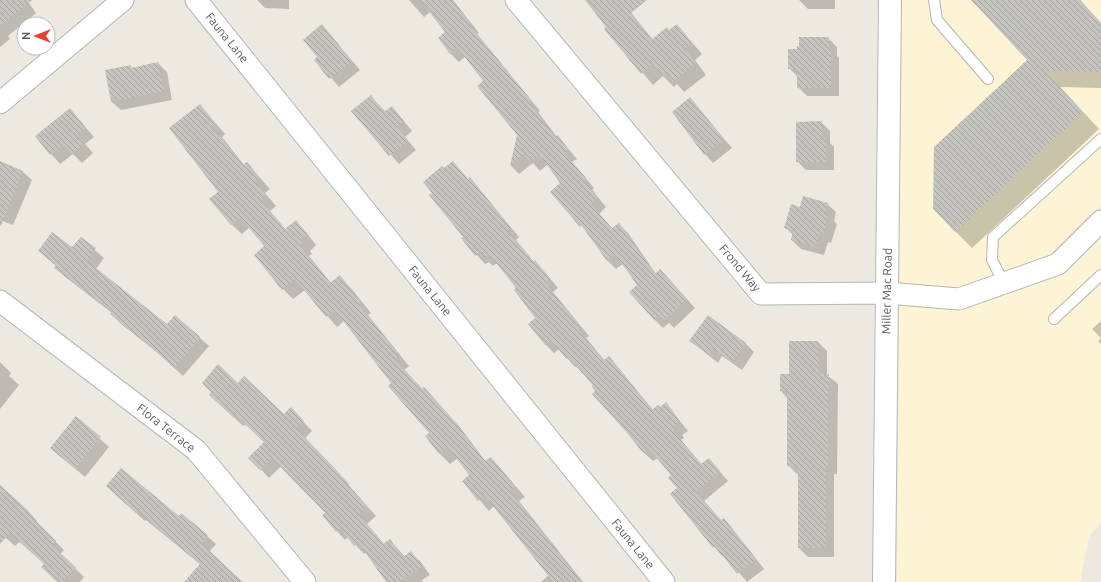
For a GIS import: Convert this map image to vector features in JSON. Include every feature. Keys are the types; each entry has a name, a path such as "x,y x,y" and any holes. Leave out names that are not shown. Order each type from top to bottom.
{"street":[{"path":"0,103 123,0"},
{"name":"Fauna Lane","path":"196,0 664,582"},
{"name":"Frond Way","path":"516,0 761,294 887,293 958,299 1058,264 1101,221"},
{"name":"Miller Mac Road","path":"884,582 890,0"},
{"name":"Flora Terrace","path":"0,301 196,450 305,582"}],"lane":[{"path":"934,0 937,20 988,79"},
{"path":"1004,283 992,260 993,237 1101,139"},
{"path":"1054,319 1101,275"}],"shaded area":[{"path":"902,0 1101,0 1101,205 1050,255 957,288 899,283"},
{"path":"1101,238 1101,522 1089,537 1080,582 897,582 899,305 963,310 1062,275"}],"building":[{"path":"0,0 32,0 0,26"},
{"path":"420,0 452,0 471,23 469,24 532,101 530,103 555,137 558,135 568,149 564,153 586,178 584,180 598,197 591,204 612,228 619,223 655,274 660,269 687,299 664,320 659,315 654,320 629,292 637,285 615,254 607,261 581,225 580,227 550,192 560,183 540,155 530,162 524,154 510,166 517,135 477,86 483,81 457,47 450,54 438,38 445,32"},
{"path":"585,0 647,0 631,13 651,40 667,27 669,30 677,24 692,43 684,49 696,63 673,82 666,73 662,76 653,64 641,74 604,29 606,27"},
{"path":"971,0 1080,0 1101,23 1101,72 1045,71 1083,112 955,232 933,209 934,147 1027,60"},
{"path":"322,24 352,61 329,79 314,60 317,57 303,40"},
{"path":"799,37 829,37 829,48 831,48 831,88 797,88 797,69 788,69 788,49 797,49 797,46 799,46"},
{"path":"158,62 164,91 111,102 105,70 131,65 131,68"},
{"path":"371,95 384,112 392,106 404,121 397,127 408,141 389,156 351,111"},
{"path":"690,97 724,139 704,155 672,112"},
{"path":"200,104 215,123 212,126 243,165 247,162 260,178 255,182 266,195 261,200 285,229 296,220 307,234 300,240 302,243 299,245 330,283 340,275 361,302 358,304 399,355 395,359 422,389 424,387 450,416 485,461 491,457 515,486 510,490 581,582 553,582 485,496 478,501 462,481 469,475 448,447 439,454 425,436 429,433 388,386 391,383 335,310 326,317 295,279 282,290 254,255 264,246 240,217 231,225 209,199 218,192 169,128"},
{"path":"70,108 86,128 77,134 85,144 72,154 64,145 50,155 35,136"},
{"path":"822,121 822,137 826,137 826,162 796,162 796,122"},
{"path":"0,161 23,171 1,226 0,226"},
{"path":"453,161 468,179 470,177 511,228 508,230 533,262 535,260 550,279 545,283 581,327 578,329 604,360 609,356 652,410 658,405 660,407 666,402 680,421 674,426 676,428 673,431 701,464 709,458 720,471 696,492 721,520 724,518 756,559 737,574 715,546 713,548 670,494 677,488 668,478 671,475 649,449 643,453 592,394 595,391 592,387 593,385 568,357 566,359 551,340 545,345 528,324 535,318 514,290 516,288 489,254 483,258 479,253 475,256 461,238 463,237 429,195 432,193 423,182 442,166 444,168"},
{"path":"803,196 828,203 825,213 828,214 823,235 819,234 815,247 791,240 793,231 784,228 791,204 800,207"},
{"path":"52,232 72,247 81,237 96,248 87,261 167,324 175,315 200,337 174,368 149,345 110,314 112,311 54,268 56,265 38,251"},
{"path":"708,315 746,343 732,362 713,348 709,355 689,341"},
{"path":"789,341 818,341 819,374 829,374 828,466 826,466 826,548 798,548 798,466 787,466 787,391 780,391 780,374 789,374"},
{"path":"218,364 238,383 244,376 284,414 291,407 304,421 297,428 298,430 341,475 340,476 368,507 359,514 383,544 390,539 403,557 411,551 422,566 399,582 386,582 358,542 354,546 340,528 336,532 322,515 325,513 272,458 260,470 248,458 264,442 236,416 234,418 209,395 211,392 202,383"},
{"path":"76,416 101,437 75,469 50,448"},
{"path":"121,468 179,516 181,513 208,535 201,543 243,582 184,582 200,564 137,511 136,513 106,486"},
{"path":"0,485 29,511 28,513 56,541 52,545 76,568 63,582 57,582 41,567 44,564 10,533 0,544"}]}
